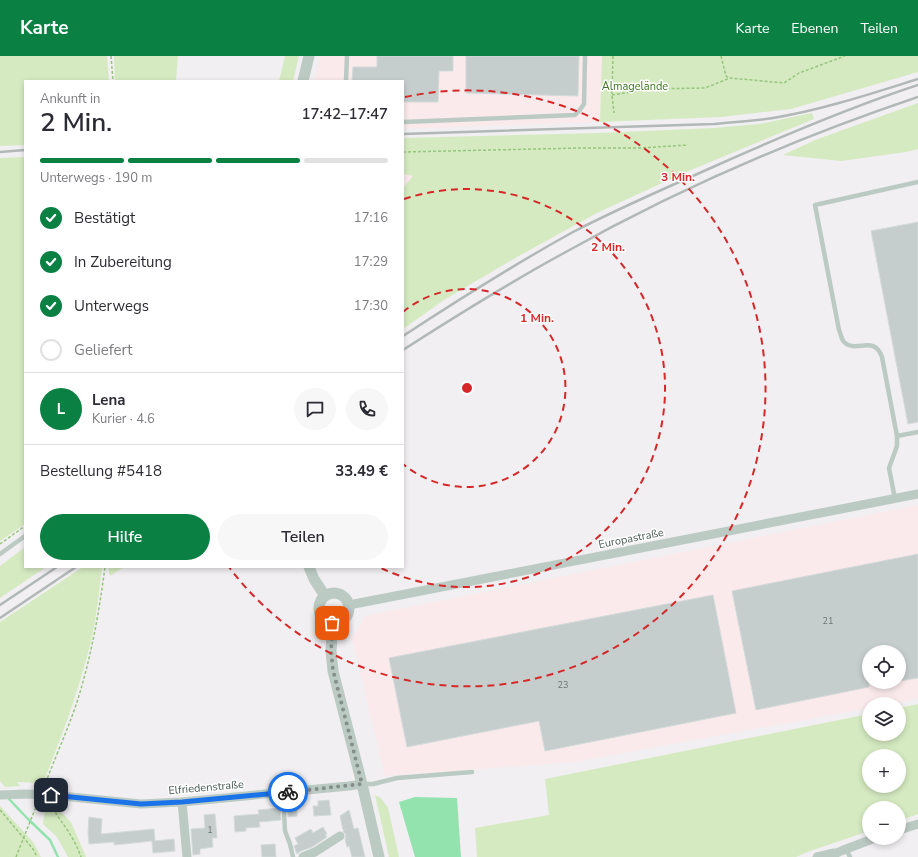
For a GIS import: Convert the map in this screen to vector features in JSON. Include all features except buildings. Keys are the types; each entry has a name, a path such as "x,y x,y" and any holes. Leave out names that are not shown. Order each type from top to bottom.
{"street":[{"path":"303,80 308,56"},
{"name":"Europastraße","path":"349,605 918,494"},
{"path":"309,568 314,579 326,596"},
{"path":"332,593 341,594 348,601 349,605 347,616 340,622 333,623 327,621 321,615 319,610 321,601 332,593"},
{"path":"333,623 331,651 333,670 379,857"},
{"name":"Elfriedenstraße","path":"0,795 51,795 141,804 182,802 362,784"},
{"path":"182,802 187,857"},
{"path":"906,828 918,824"},
{"path":"303,857 315,852 340,836"},
{"path":"828,857 846,852 862,844"},
{"path":"817,857 846,852"}],"lane":[{"path":"346,80 347,56"},
{"path":"404,122 575,115 584,104 585,56"},
{"path":"895,498 889,468 897,446 897,436 882,357 877,348 873,346 867,344 851,346 845,343 841,334 815,205 918,182"},
{"path":"897,436 918,432"},
{"path":"0,554 24,537"},
{"path":"362,784 374,784 397,778 472,772"},
{"path":"283,792 285,831 293,857"}],"path":[{"path":"111,56 113,80"},
{"path":"613,56 612,95 614,113"},
{"path":"720,56 726,76 730,78"},
{"path":"612,95 650,89 705,88 730,78 784,83 799,73 845,56"},
{"path":"404,152 640,148 688,145"},
{"path":"0,544 24,527"},
{"path":"16,857 72,717 94,638 105,568"},
{"path":"51,795 53,809 78,848 81,857"},
{"path":"0,810 33,849 37,857"}],"shaded area":[{"path":"320,56 602,56 600,122 404,129 404,80 314,80"},
{"path":"404,174 414,176 404,187"},
{"path":"918,505 918,699 906,701 906,697 862,697 862,709 575,762 385,776 352,639 365,616"},
{"path":"415,797 457,798 461,857 415,857 399,802"}],"green space":[{"path":"0,56 107,56 109,80 24,80 24,145 0,146"},
{"path":"114,56 178,56 176,80 115,80"},
{"path":"285,56 299,56 293,80 279,80"},
{"name":"Almagelände","path":"602,56 918,56 918,72 791,109 721,117 600,122"},
{"path":"918,103 918,149 841,161 783,155 815,140"},
{"path":"812,113 814,119 686,172 597,213 517,257 444,300 404,328 404,187 413,176 404,174 404,138 599,133 714,128 759,124"},
{"path":"24,157 24,525 0,541 0,158"},
{"path":"24,548 24,568 45,568 0,598 0,566"},
{"path":"81,568 102,568 97,608 84,666 68,717 43,783 17,782 20,786 5,787 0,781 0,622"},
{"path":"108,568 122,568 110,576"},
{"path":"918,704 918,814 906,818 906,801 862,801 862,833 796,857 477,857 475,828 549,815 545,779 862,715 862,741 906,741 906,707"},
{"path":"375,795 381,798 388,808 399,857 389,857"},
{"path":"0,806 33,842 41,857 0,857"},
{"path":"45,808 58,809 71,822 86,857 68,857 57,837 43,824"}],"waterway":[{"path":"8,798 50,840 58,857"}],"railway":[{"path":"404,134 714,124 758,120 791,115 828,106 918,79"},
{"path":"404,335 466,296 573,232 660,190 789,134 866,103 918,85"},
{"path":"404,349 523,276 649,208 782,148 918,97"},
{"path":"0,152 24,150"},
{"path":"0,605 56,568"},
{"path":"0,618 75,568"}],"way so far":[{"path":"288,792 362,784 333,670 331,651 332,623"}],"route":[{"path":"51,795 141,804 182,802 288,792"}]}
